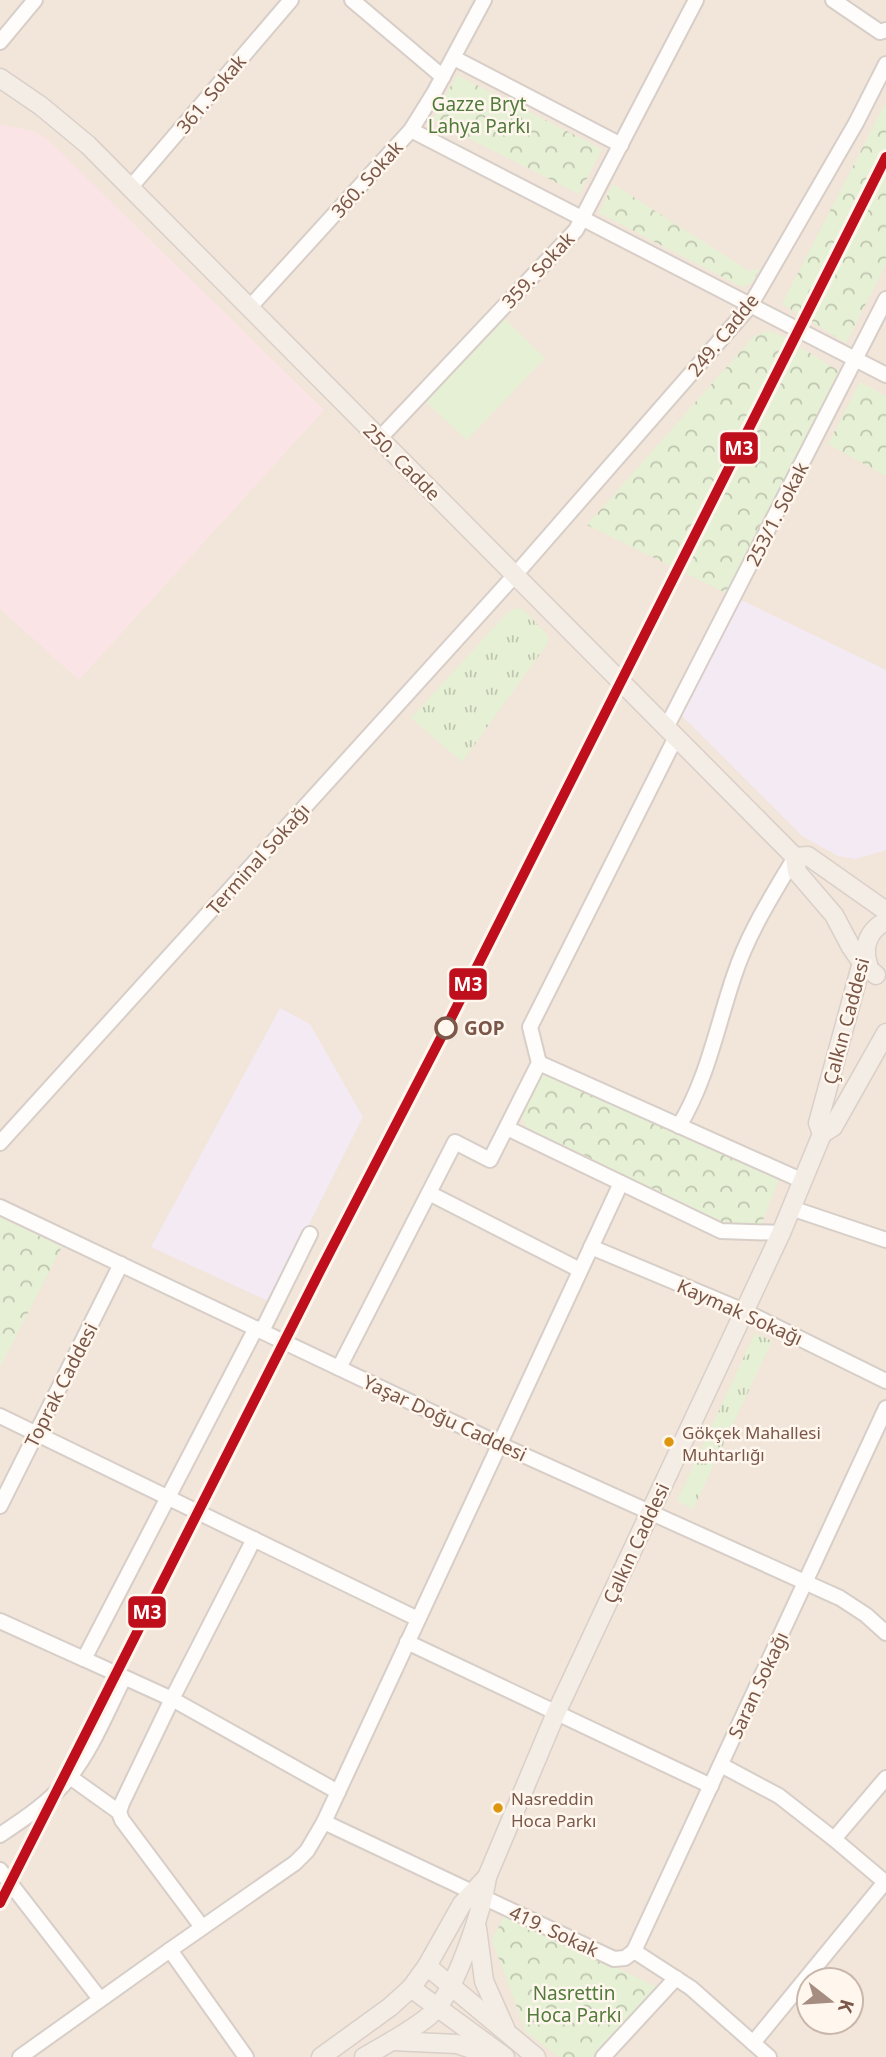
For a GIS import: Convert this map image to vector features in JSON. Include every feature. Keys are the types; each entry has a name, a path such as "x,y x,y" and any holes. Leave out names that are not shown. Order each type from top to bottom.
{"main road":[{"name":"250. Cadde","path":"0,78 41,106 88,145 795,857 797,872 834,915 851,947 877,972"},
{"name":"250. Cadde","path":"795,857 808,856 886,911"},
{"path":"877,972 869,937 875,928 886,921"},
{"name":"Çalkın Caddesi","path":"822,1134 818,1123 877,972"},
{"name":"Çalkın Caddesi","path":"507,2031 484,1981 476,1923 478,1895 556,1713 781,1233 822,1134 833,1127 886,1033"},
{"name":"Çalkın Caddesi","path":"321,2057 390,2007 411,1988 427,1966 462,1904 478,1895"},
{"name":"Çalkın Caddesi","path":"364,2057 430,2016 452,1986 476,1923"},
{"path":"427,1966 536,2057"},
{"path":"411,1988 505,2057"},
{"path":"392,2041 457,2044 495,2057"}],"street":[{"path":"0,43 35,0"},
{"name":"361. Sokak","path":"130,188 291,0"},
{"path":"352,0 443,77"},
{"name":"360. Sokak","path":"250,308 411,130 454,58 484,0"},
{"name":"359. Sokak","path":"379,439 568,240 582,219 696,0"},
{"path":"833,0 880,32 886,30"},
{"path":"454,58 621,145"},
{"name":"249. Cadde","path":"515,575 750,306 856,123 886,64"},
{"path":"411,130 886,375"},
{"name":"253/1. Sokak","path":"540,1063 530,1027 671,732 886,299"},
{"name":"Terminal Sokağı","path":"0,1143 515,575"},
{"path":"680,1126 695,1098 747,940 795,857"},
{"path":"339,1368 455,1142 490,1160 540,1063 803,1181"},
{"path":"507,1128 721,1231 781,1233"},
{"path":"20,2057 295,1863 307,1851 324,1822 621,1183"},
{"path":"429,1192 580,1270"},
{"name":"Yaşar Doğu Caddesi","path":"0,1207 499,1444 806,1582 853,1606 886,1633"},
{"path":"791,1208 886,1240"},
{"path":"84,1659 167,1497 310,1234"},
{"name":"Kaymak Sokağı","path":"591,1247 744,1311 886,1381"},
{"name":"Toprak Caddesi","path":"0,1506 121,1264"},
{"name":"Saran Sokağı","path":"629,1955 721,1765 886,1408"},
{"path":"0,1416 418,1619"},
{"path":"119,1812 172,1699 254,1539"},
{"path":"0,1621 172,1699 338,1792"},
{"path":"407,1642 711,1786"},
{"path":"0,1835 48,1800 70,1777 124,1678"},
{"path":"721,1765 768,1789 886,1883 753,2043"},
{"path":"70,1777 119,1812 122,1820 202,1927"},
{"path":"834,1839 886,1778"},
{"name":"419. Sokak","path":"324,1822 614,1959 629,1955 676,1978 769,2057"},
{"path":"0,1870 100,1999"},
{"path":"170,1950 246,2057"},
{"path":"603,2057 676,1978"}],"shaded area":[{"path":"0,0 886,0 886,2057 0,2057"},
{"path":"0,124 33,131 46,138 324,410 79,680 0,609"},
{"path":"739,599 886,670 886,850 856,859 838,856 802,836 679,713"},
{"path":"280,1008 310,1024 363,1117 270,1302 151,1247"}],"green space":[{"name":"Gazze Bryt Lahya Parkı","path":"457,75 602,149 579,194 432,120"},
{"path":"886,102 886,264 846,343 782,304"},
{"path":"613,184 749,271 760,269 752,283 742,287 599,213"},
{"path":"505,319 545,358 467,440 426,402"},
{"path":"767,331 779,334 839,371 730,595 587,525 754,336"},
{"path":"860,382 886,396 886,476 828,444"},
{"path":"517,608 525,611 548,636 548,643 462,762 411,718 508,612"},
{"path":"543,1071 780,1177 761,1225 722,1222 526,1127 520,1114"},
{"path":"0,1217 62,1247 1,1365 0,1364"},
{"path":"755,1333 772,1341 693,1509 677,1501"},
{"name":"Nasrettin Hoca Parkı","path":"505,1914 661,1989 598,2057 559,2057 526,2032 492,1940"}],"transit line":[{"name":"M3","path":"0,1903 886,157"}],"place":[{"name":"GOP","path":"446,1028"},
{"name":"Gökçek Mahallesi Muhtarlığı","path":"669,1442"},
{"name":"Nasreddin Hoca Parkı","path":"498,1808"}]}
